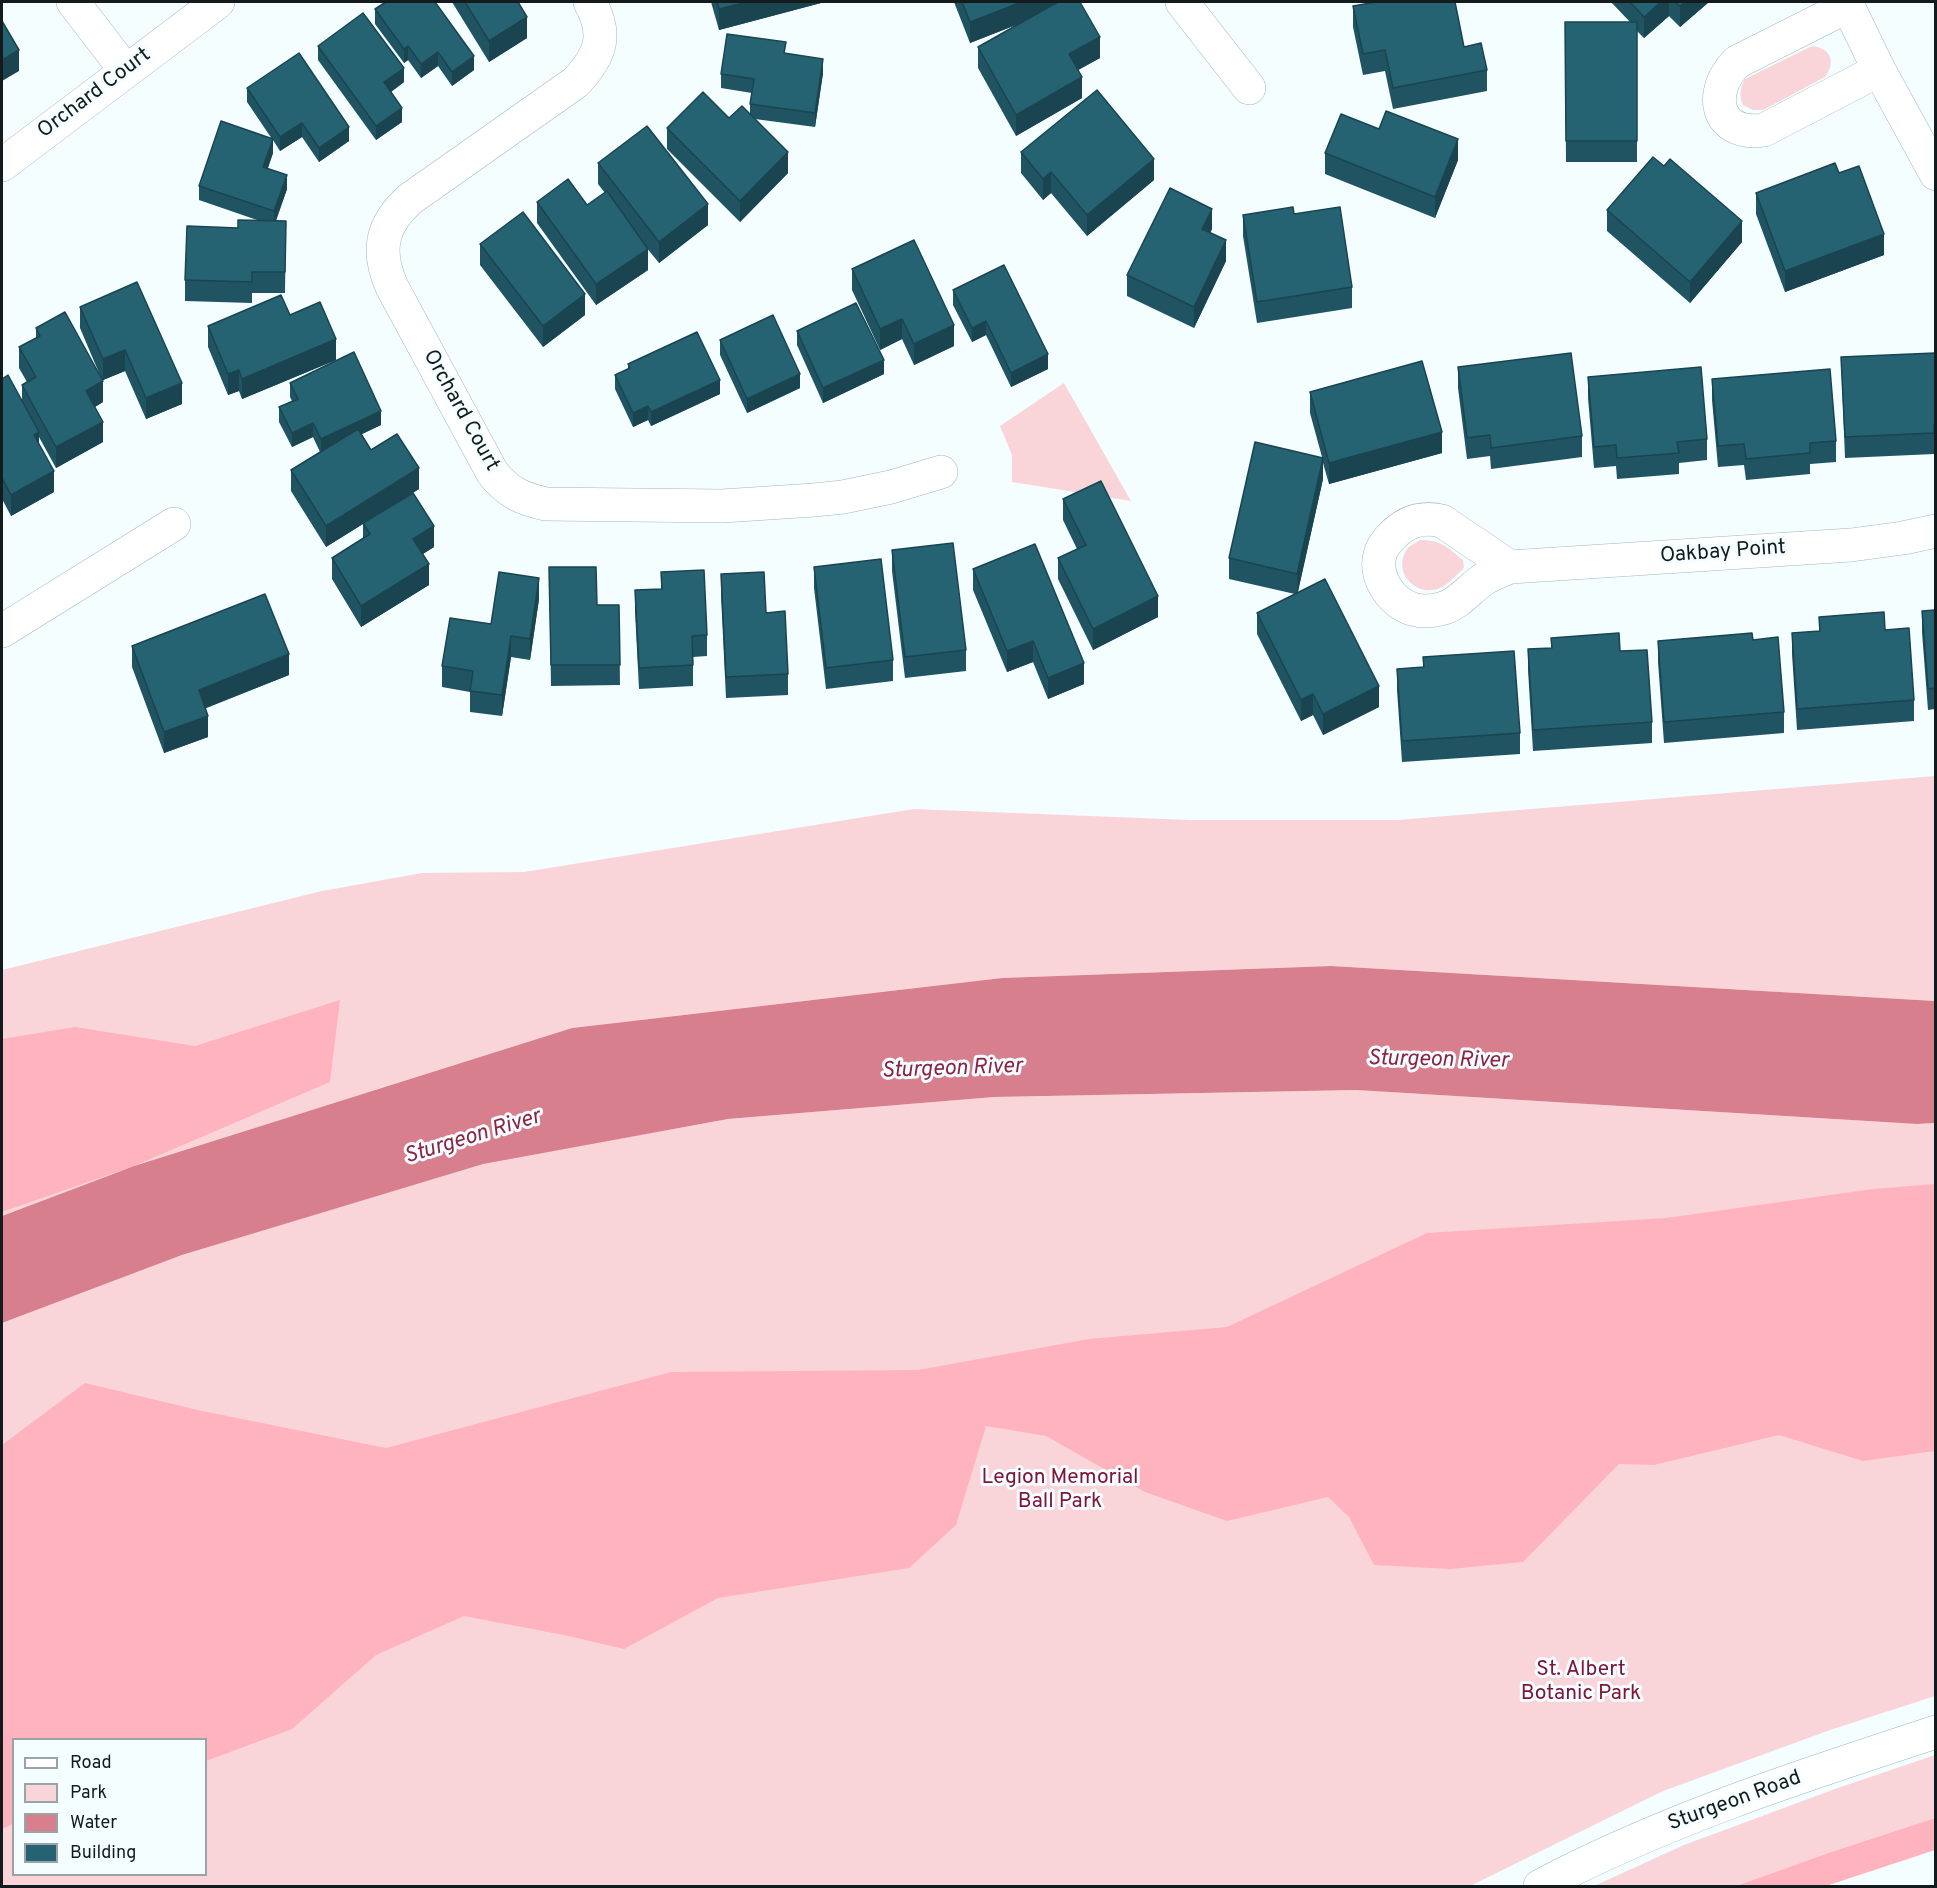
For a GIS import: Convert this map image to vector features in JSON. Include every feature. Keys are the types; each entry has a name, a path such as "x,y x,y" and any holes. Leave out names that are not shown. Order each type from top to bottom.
{"street":[{"path":"74,2 126,70"},
{"name":"Orchard Court","path":"2,165 218,2"},
{"name":"Orchard Court","path":"590,2 601,31 600,46 588,69 576,82 410,199 397,211 384,240 383,258 392,287 496,477 514,494 527,500 546,504 722,506 843,497 891,487 941,472"},
{"path":"1182,2 1249,88"},
{"path":"1879,70 1764,130 1750,132 1736,128 1726,119 1721,108 1721,85 1726,73 1737,62 1847,4 1879,70 1935,173"},
{"path":"2,631 174,524"},
{"name":"Oakbay Point","path":"1510,567 1851,545 1904,538 1935,531"},
{"name":"Sturgeon Road","path":"1540,1887 1669,1826 1819,1771 1935,1732"}],"green space":[{"path":"1812,46 1823,49 1830,56 1831,66 1825,77 1763,110 1753,110 1743,105 1741,92 1745,79"},
{"path":"1064,383 1131,501 1012,482 1012,455 1000,426"},
{"path":"1420,540 1433,541 1448,548 1463,560 1464,568 1442,587 1424,590 1416,586 1404,574 1402,566 1403,557 1408,548"},
{"path":"1935,776 1935,1001 1331,966 1002,978 572,1028 134,1166 2,1216 2,970 322,891 422,873 524,872 914,809 1190,820 1397,820"},
{"name":"Legion Memorial Ball Park","path":"1356,1090 1917,1124 1935,1123 1935,1696 1833,1729 1663,1791 1470,1886 2,1886 2,1323 182,1255 483,1163 728,1119 994,1097"},
{"path":"1935,1755 1935,1818 1736,1886 1594,1886 1684,1845"}],"shaded area":[{"path":"340,1000 330,1082 134,1166 2,1212 2,1039 75,1027 195,1046"},
{"path":"1935,1184 1935,1451 1863,1461 1779,1435 1654,1465 1619,1464 1523,1562 1450,1569 1374,1565 1349,1517 1328,1497 1227,1521 1145,1492 1046,1436 986,1426 956,1525 909,1568 718,1598 624,1649 464,1616 376,1655 292,1729 207,1761 207,1738 12,1738 12,1824 2,1829 2,1445 85,1383 202,1411 386,1448 671,1372 918,1370 1089,1339 1227,1327 1427,1233 1666,1218 1873,1189"},
{"path":"1935,1818 1935,1850 1826,1886 1736,1886 1828,1853"}],"water":[{"name":"Sturgeon River","path":"1331,966 1935,1001 1935,1123 1917,1124 1356,1090 994,1097 728,1119 483,1164 182,1255 2,1323 2,1216 134,1166 572,1028 1002,978"}],"building":[{"path":"386,2 435,2 474,56 452,72 438,52 421,64 408,46 404,49 375,9"},
{"path":"465,2 518,2 527,17 489,41"},
{"path":"717,2 747,2 719,9"},
{"path":"962,2 1022,2 970,22"},
{"path":"1058,2 1080,2 1100,37 1069,54 1082,77 1016,115 978,47"},
{"path":"1376,2 1455,2 1464,47 1481,43 1487,70 1393,88 1385,50 1363,54 1353,6"},
{"path":"1630,2 1661,2 1644,17"},
{"path":"363,13 404,68 384,82 402,108 376,126 318,46"},
{"path":"2,21 19,50 2,60"},
{"path":"1565,22 1637,22 1637,141 1566,141"},
{"path":"727,34 786,42 784,53 823,59 815,113 750,104 754,79 721,74"},
{"path":"299,53 349,127 319,148 302,123 280,137 247,88"},
{"path":"1097,90 1154,159 1087,215 1051,172 1043,179 1021,152"},
{"path":"703,92 729,118 742,106 788,152 740,201 667,128"},
{"path":"1386,111 1458,139 1435,197 1325,153 1341,114 1379,129"},
{"path":"221,121 273,139 263,167 287,175 274,211 199,186"},
{"path":"647,126 708,204 659,242 598,163"},
{"path":"1653,157 1664,166 1670,159 1742,221 1690,282 1607,210"},
{"path":"1835,163 1839,173 1859,166 1884,234 1785,271 1756,193"},
{"path":"568,179 587,205 607,191 648,249 596,284 537,202"},
{"path":"1170,188 1212,209 1202,229 1226,240 1194,307 1127,275"},
{"path":"1293,207 1294,214 1340,207 1352,287 1257,302 1243,215"},
{"path":"523,212 585,294 543,326 480,244"},
{"path":"238,220 286,221 285,272 252,272 252,282 185,280 187,226 238,228"},
{"path":"914,240 954,325 914,344 902,319 880,329 852,269"},
{"path":"1004,265 1048,354 1011,373 986,321 972,328 953,290"},
{"path":"137,282 182,383 146,398 125,350 103,359 80,307"},
{"path":"281,295 290,315 320,302 336,339 242,379 239,370 228,374 208,326"},
{"path":"856,303 884,360 823,388 797,331"},
{"path":"65,312 103,381 86,391 103,422 56,447 22,385 36,377 19,347 40,336 36,328"},
{"path":"773,315 800,374 747,399 720,340"},
{"path":"697,332 720,380 651,412 648,406 633,413 615,375 630,368 628,364"},
{"path":"354,352 381,411 321,439 313,423 292,433 279,407 298,399 290,383"},
{"path":"1571,353 1582,436 1491,448 1490,435 1467,438 1458,367"},
{"path":"1935,353 1934,433 1845,437 1841,357"},
{"path":"1422,361 1442,432 1329,463 1310,392"},
{"path":"1701,367 1707,439 1677,442 1679,453 1617,458 1616,445 1594,447 1588,377"},
{"path":"1830,369 1836,441 1810,443 1810,453 1746,459 1744,444 1718,446 1712,379"},
{"path":"8,375 39,432 34,435 54,471 11,495 2,478 2,379"},
{"path":"358,429 371,450 397,434 419,468 326,526 291,470"},
{"path":"1255,442 1323,458 1297,574 1229,558"},
{"path":"1101,481 1158,596 1093,629 1058,558 1086,545 1063,499"},
{"path":"413,493 434,526 413,539 429,564 361,606 332,558 370,534 363,523"},
{"path":"953,543 966,650 905,657 892,550"},
{"path":"1035,544 1084,663 1048,678 1033,641 1007,651 973,569"},
{"path":"881,559 893,660 826,668 814,567"},
{"path":"549,567 596,567 597,605 619,605 620,665 551,665"},
{"path":"704,570 707,635 692,636 693,665 639,668 635,590 662,589 661,572"},
{"path":"499,572 539,578 530,639 511,636 502,695 470,691 473,671 442,666 450,618 491,624"},
{"path":"764,572 766,613 785,611 788,674 726,677 721,574"},
{"path":"1325,579 1379,686 1323,714 1313,694 1301,700 1257,613"},
{"path":"265,594 289,654 199,690 208,716 164,732 132,646"},
{"path":"1935,610 1935,688 1928,689 1922,611"},
{"path":"1884,612 1885,630 1909,628 1914,700 1797,709 1792,633 1820,631 1819,617"},
{"path":"1619,633 1620,651 1647,650 1652,722 1533,730 1528,649 1552,648 1551,638"},
{"path":"1752,633 1753,640 1778,637 1784,712 1664,722 1658,641"},
{"path":"1514,651 1520,733 1402,741 1397,669 1424,667 1423,657"}],"park label":[{"name":"St. Albert Botanic Park","path":"1581,1683"}]}
